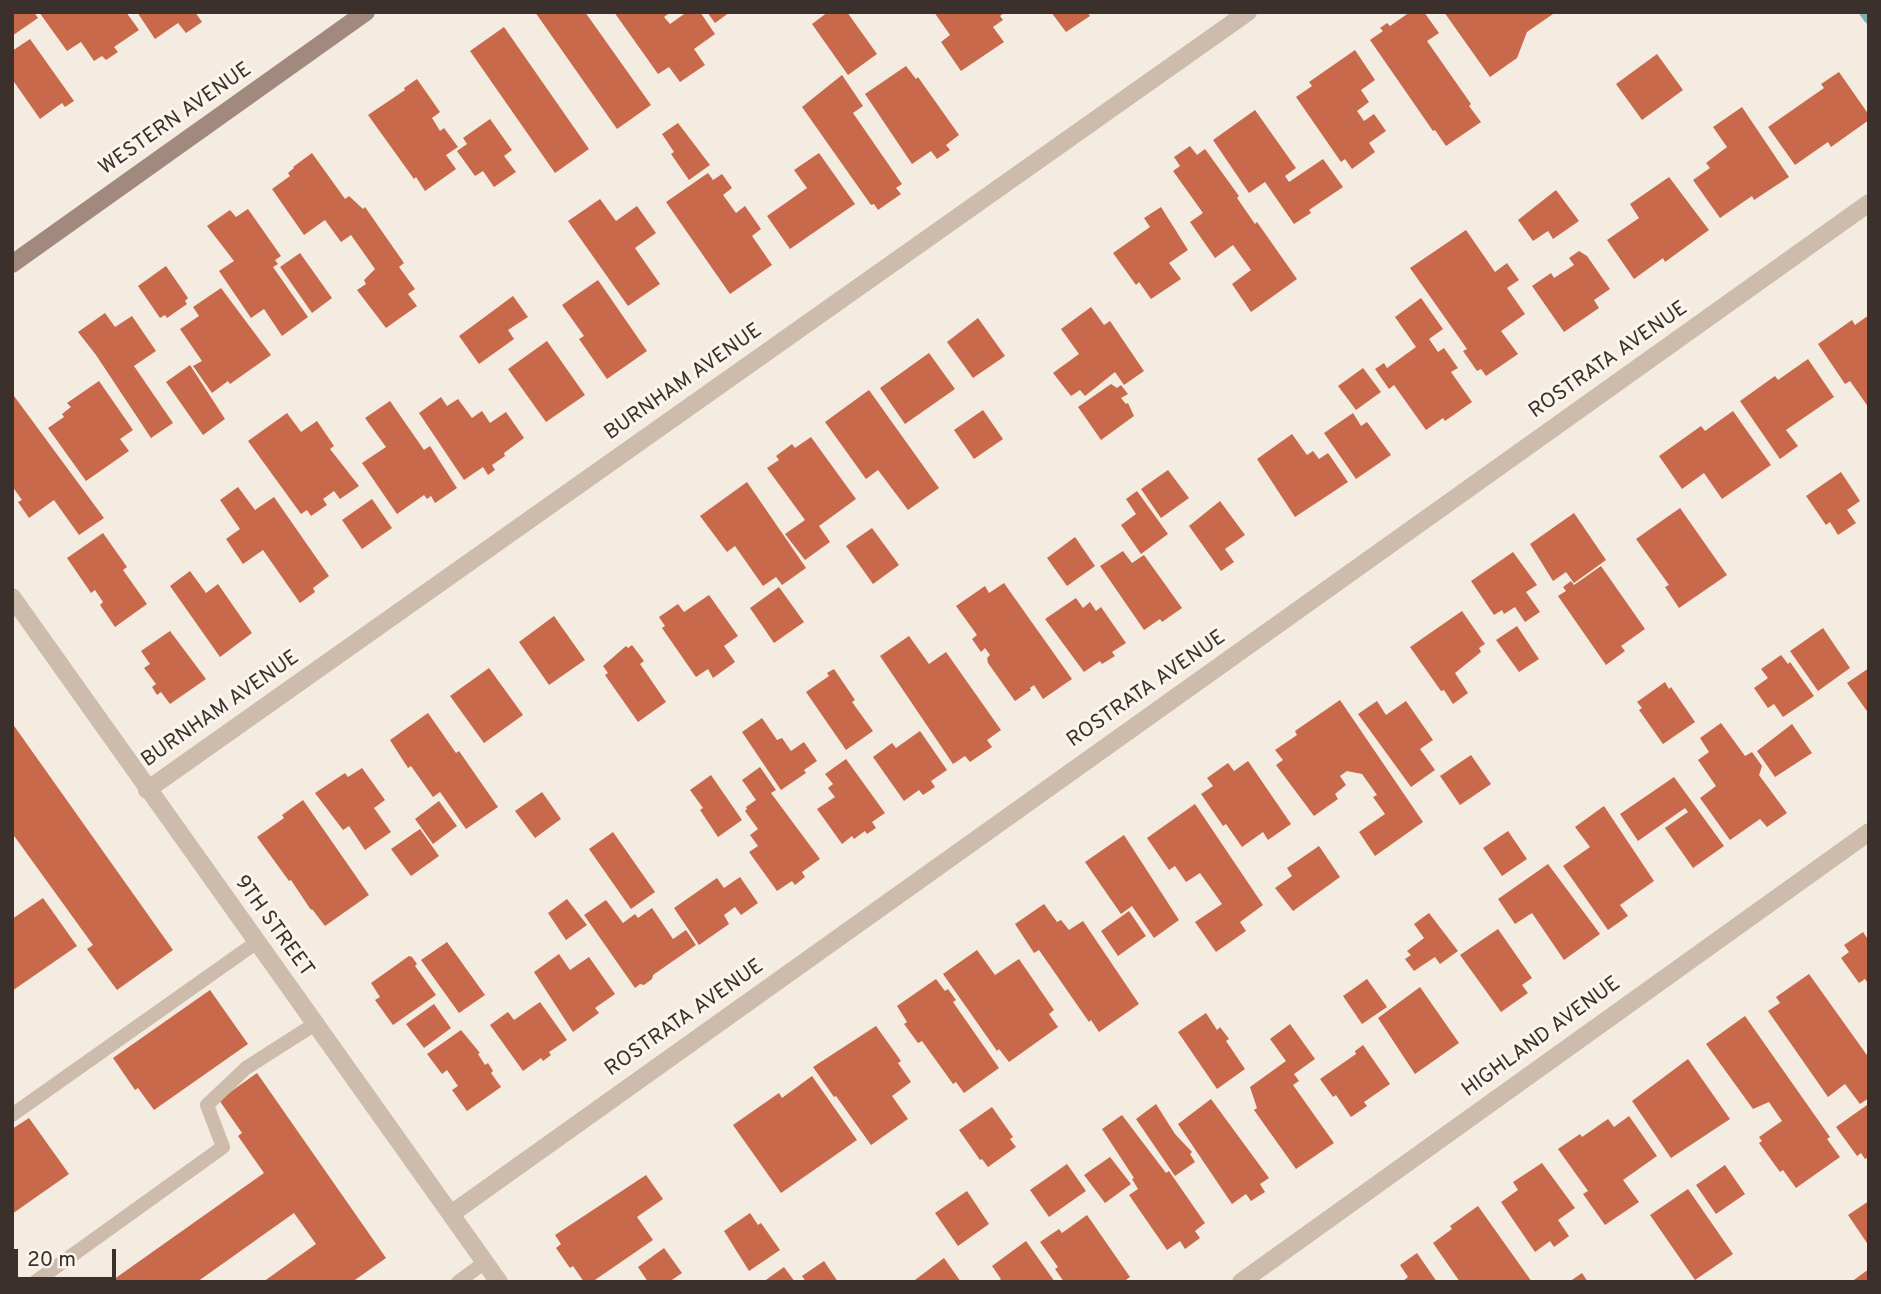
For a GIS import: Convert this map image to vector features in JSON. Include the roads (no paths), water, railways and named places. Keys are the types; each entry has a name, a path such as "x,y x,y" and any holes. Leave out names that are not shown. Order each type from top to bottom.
{"main road":[{"name":"WESTERN AVENUE","path":"12,264 366,12"}],"street":[{"name":"BURNHAM AVENUE","path":"147,790 1248,12"},
{"name":"ROSTRATA AVENUE","path":"452,1214 1869,203"},
{"name":"9TH STREET","path":"12,597 499,1282"},
{"name":"HIGHLAND AVENUE","path":"1241,1282 1869,832"}],"lane":[{"path":"12,1115 257,943"},
{"path":"35,1282 223,1147 207,1105 246,1068 315,1024"},
{"path":"457,1282 485,1262"}],"waterway":[{"path":"1864,12 1869,19"}]}
